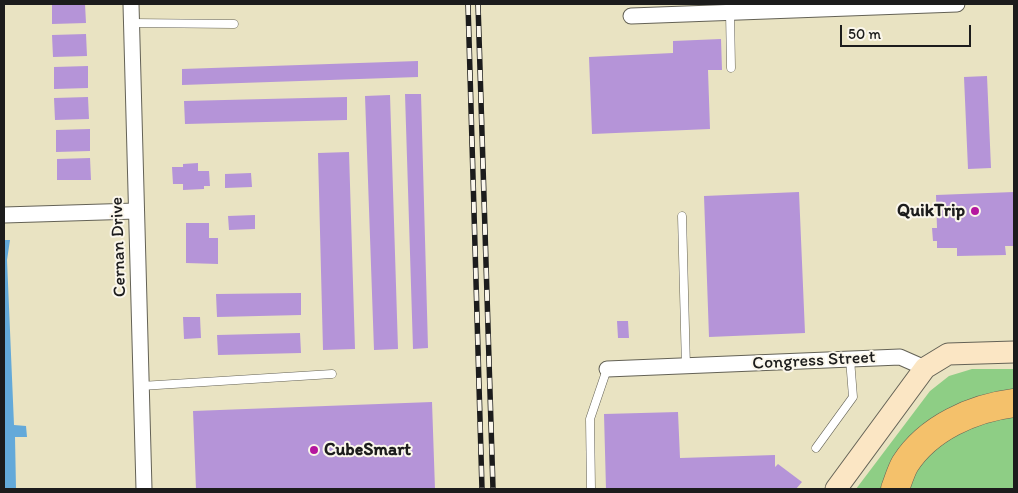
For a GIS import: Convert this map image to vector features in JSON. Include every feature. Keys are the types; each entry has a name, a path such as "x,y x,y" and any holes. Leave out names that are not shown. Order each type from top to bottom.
{"highway":[{"path":"895,489 904,465 930,435 966,415 1014,403"}],"street":[{"name":"Cernan Drive","path":"131,4 144,489"},
{"path":"631,16 957,4"},
{"path":"4,215 136,211"},
{"path":"836,489 925,368 948,354 1014,352"},
{"name":"Congress Street","path":"607,369 900,357 925,368"}],"lane":[{"path":"730,12 732,68"},
{"path":"131,23 234,24"},
{"path":"682,216 686,367"},
{"path":"816,448 852,397 850,359"},
{"path":"591,489 590,419 607,369"},
{"path":"141,386 332,374"}],"green space":[{"path":"972,369 1014,369 1014,393 989,398 884,489 856,489 930,391 949,376"},
{"path":"1014,416 1014,489 909,489 918,469 925,460 950,438 974,425"}],"water":[{"path":"4,240 10,240 7,260 14,425 26,426 27,437 15,437 16,489 4,489"}],"building":[{"path":"52,4 85,4 86,23 52,24"},
{"path":"86,34 87,56 53,57 52,35"},
{"path":"721,39 722,70 708,70 710,129 592,134 589,57 673,53 673,41"},
{"path":"418,61 418,77 182,85 182,69"},
{"path":"88,66 88,88 54,89 54,67"},
{"name":"QuikTrip","path":"987,76 991,168 968,169 964,77"},
{"path":"405,94 421,94 428,348 413,349"},
{"path":"390,95 398,349 374,350 365,96"},
{"path":"88,97 89,119 55,120 54,98"},
{"path":"347,97 347,120 185,124 184,101"},
{"path":"90,129 90,151 56,152 56,130"},
{"path":"349,152 355,349 323,350 318,153"},
{"path":"90,158 91,180 57,180 57,159"},
{"path":"198,163 198,171 209,171 210,186 204,186 204,189 183,190 183,184 173,184 172,167 183,167 183,164"},
{"path":"251,173 252,187 225,188 225,174"},
{"path":"799,192 805,333 709,337 704,196"},
{"name":"QuikTrip","path":"1014,192 1014,246 1005,246 1006,255 957,256 957,248 937,248 937,241 933,241 932,228 937,228 936,195"},
{"path":"255,215 255,229 229,230 228,216"},
{"path":"186,223 209,223 209,238 218,238 218,264 186,263"},
{"path":"301,293 301,315 217,317 216,294"},
{"path":"183,317 200,317 201,338 184,339"},
{"path":"617,321 628,321 629,338 618,338"},
{"path":"300,333 301,353 218,355 217,335"},
{"name":"CubeSmart","path":"432,402 435,489 196,489 193,411"},
{"path":"678,412 680,458 775,455 775,467 778,464 802,482 796,489 606,489 604,414"}],"railway":[{"path":"468,4 482,489"},
{"path":"478,4 493,489"}],"place":[{"name":"QuikTrip","path":"975,211"},
{"name":"CubeSmart","path":"314,450"}]}
